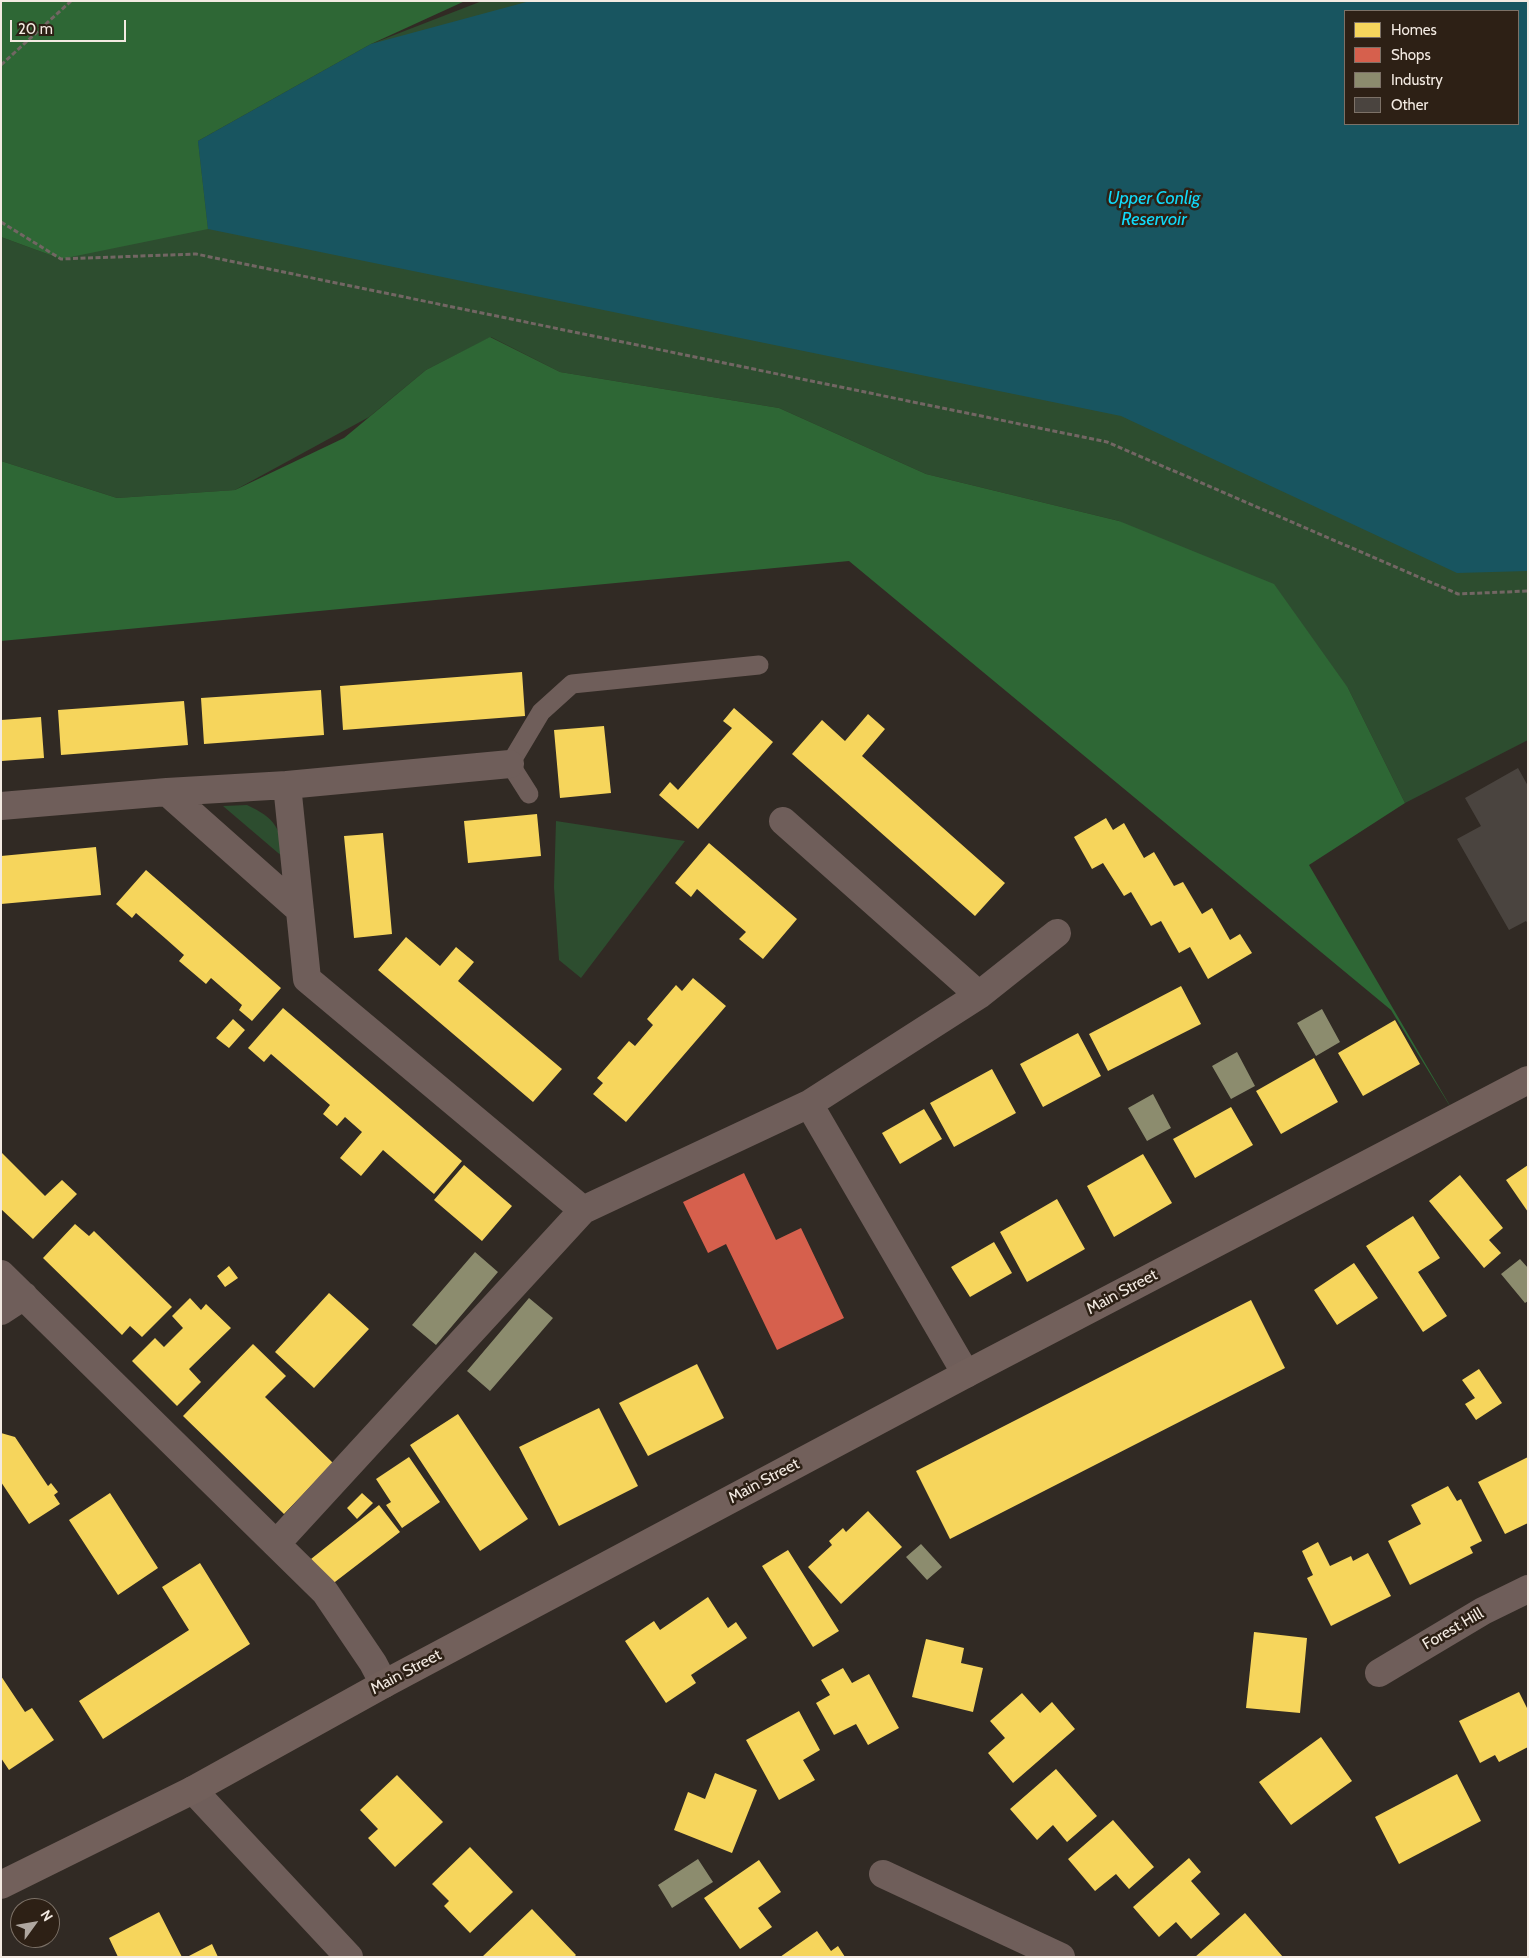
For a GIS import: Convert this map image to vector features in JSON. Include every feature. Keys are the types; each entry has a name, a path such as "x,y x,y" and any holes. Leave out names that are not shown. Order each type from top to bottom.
{"street":[{"path":"1,806 167,792 287,785 510,764"},
{"path":"287,785 306,979 583,1210"},
{"path":"167,792 300,910"},
{"path":"783,821 980,995"},
{"path":"277,1544 583,1210 809,1104 980,995 1057,933"},
{"name":"Main Street","path":"1,1884 193,1790 384,1684 966,1374 1528,1080"},
{"path":"809,1104 966,1374"},
{"path":"1,1274 325,1592 373,1663 384,1684"},
{"path":"1,1311 24,1296"},
{"name":"Forest Hill","path":"1379,1673 1483,1611 1528,1589"},
{"path":"193,1790 348,1957"},
{"path":"883,1874 1061,1957"}],"lane":[{"path":"529,794 510,764 541,712 572,684 759,665"}],"path":[{"path":"1,65 70,1"},
{"path":"1,222 61,259 196,254 1107,442 1458,594 1528,591"}],"green space":[{"path":"1,1 465,1 371,44 198,141 208,229 61,259 1,237"},
{"name":"Upper Conlig Reservoir","path":"482,1 1528,1 1528,740 1405,803 1348,688 1119,521 926,474 779,408 560,372 491,337 426,370 369,417 235,490 117,498 1,461 1,237 61,259 198,141 371,44"},
{"path":"490,337 560,372 779,408 926,474 1119,521 1274,584 1348,688 1405,803 1309,865 1456,1116 1391,1010 849,561 1,641 1,461 117,498 235,490 344,438 426,370"},
{"path":"247,805 264,815 275,825 281,839 284,858 223,806"},
{"path":"556,821 685,841 581,978 559,960 554,887"}],"water":[{"name":"Upper Conlig Reservoir","path":"530,1 1528,1 1528,571 1457,573 1121,416 208,229 198,141 371,44"}],"building: Homes":[{"path":"522,672 525,716 343,730 340,686"},
{"path":"321,690 324,735 204,744 201,698"},
{"path":"184,701 188,745 61,755 58,710"},
{"path":"734,708 773,742 698,829 659,795 670,782 678,790 732,728 723,721"},
{"path":"868,714 885,729 862,756 1005,883 975,916 792,754 822,720 845,741"},
{"path":"41,717 44,758 1,761 1,720"},
{"path":"604,726 611,793 560,798 554,730"},
{"path":"537,814 541,856 468,863 464,821"},
{"path":"1106,818 1113,830 1124,823 1144,858 1154,852 1174,886 1183,882 1202,914 1212,908 1230,940 1240,934 1252,953 1208,979 1190,947 1179,953 1161,921 1151,926 1131,892 1124,896 1103,863 1092,869 1074,837"},
{"path":"383,833 392,934 354,938 344,836"},
{"path":"709,843 797,919 763,959 739,939 746,932 697,889 691,897 675,883"},
{"path":"96,847 101,895 1,904 1,856"},
{"path":"146,870 281,988 252,1021 239,1010 242,1005 211,978 206,984 179,961 184,955 136,913 132,918 116,904"},
{"path":"406,937 440,966 456,947 474,962 458,981 562,1069 533,1102 378,970"},
{"path":"693,978 726,1006 626,1122 593,1094 603,1083 597,1078 629,1041 635,1046 653,1025 647,1019 676,985 682,991"},
{"path":"1181,986 1201,1024 1108,1071 1089,1034"},
{"path":"283,1008 462,1161 434,1194 383,1150 361,1176 340,1158 362,1132 345,1117 337,1126 323,1114 330,1105 271,1054 264,1062 248,1048"},
{"path":"233,1019 245,1030 229,1048 216,1038"},
{"path":"1395,1020 1420,1064 1363,1096 1338,1053"},
{"path":"1078,1033 1101,1076 1043,1107 1020,1064"},
{"path":"1314,1058 1338,1102 1281,1134 1256,1091"},
{"path":"992,1069 1016,1113 954,1147 930,1103"},
{"path":"1231,1107 1253,1145 1195,1178 1173,1139"},
{"path":"924,1109 942,1139 900,1164 882,1133"},
{"path":"1,1152 45,1196 62,1180 77,1194 33,1239 1,1209"},
{"path":"1143,1154 1172,1203 1114,1237 1087,1186"},
{"path":"464,1165 512,1206 482,1241 434,1200"},
{"path":"1528,1165 1528,1212 1506,1180"},
{"path":"1460,1175 1503,1228 1489,1240 1501,1253 1484,1268 1429,1201"},
{"path":"1057,1199 1085,1249 1027,1282 1000,1232"},
{"path":"1413,1216 1440,1258 1418,1272 1447,1316 1423,1332 1366,1246"},
{"path":"75,1224 89,1236 94,1231 172,1307 142,1337 130,1326 122,1335 43,1258"},
{"path":"994,1242 1012,1273 970,1297 951,1267"},
{"path":"1354,1263 1378,1298 1337,1325 1314,1290"},
{"path":"229,1266 238,1278 225,1287 217,1276"},
{"path":"329,1293 369,1329 314,1388 275,1352"},
{"path":"190,1298 201,1310 206,1304 231,1328 189,1369 201,1382 177,1406 132,1361 155,1338 164,1347 183,1328 172,1316"},
{"path":"1251,1300 1285,1368 950,1539 916,1471"},
{"path":"253,1344 286,1376 265,1397 333,1463 284,1514 183,1416"},
{"path":"697,1364 724,1418 648,1456 619,1403"},
{"path":"1479,1369 1502,1403 1476,1420 1465,1404 1475,1398 1462,1380"},
{"path":"599,1408 638,1486 559,1526 519,1447"},
{"path":"458,1414 528,1519 480,1551 410,1445"},
{"path":"1,1433 15,1437 48,1486 51,1483 58,1492 54,1495 60,1504 29,1524 1,1482"},
{"path":"409,1457 440,1502 402,1528 386,1505 391,1502 376,1479"},
{"path":"1528,1457 1528,1523 1505,1534 1478,1482"},
{"path":"1448,1486 1457,1501 1461,1499 1482,1541 1470,1547 1473,1553 1410,1585 1388,1541 1421,1524 1411,1505"},
{"path":"110,1493 158,1568 118,1595 69,1520"},
{"path":"362,1493 373,1503 357,1519 347,1508"},
{"path":"379,1505 400,1532 331,1585 311,1559"},
{"path":"868,1511 902,1547 841,1604 808,1567 832,1545 829,1541 843,1528 846,1532"},
{"path":"1318,1542 1330,1566 1351,1556 1353,1561 1368,1553 1391,1596 1331,1626 1307,1578 1313,1575 1302,1551"},
{"path":"788,1550 839,1631 813,1647 762,1566"},
{"path":"200,1563 250,1644 103,1739 79,1701 189,1630 162,1587"},
{"path":"708,1597 728,1628 736,1622 747,1638 691,1675 696,1683 666,1703 625,1641 654,1621 660,1630"},
{"path":"1254,1632 1307,1638 1300,1713 1246,1708"},
{"path":"926,1639 964,1648 961,1663 983,1668 973,1712 912,1697"},
{"path":"843,1668 852,1683 869,1674 899,1728 868,1745 856,1724 834,1735 816,1703 830,1695 821,1680"},
{"path":"1,1676 25,1712 32,1708 54,1740 9,1770 1,1758"},
{"path":"1519,1692 1528,1710 1528,1747 1499,1762 1495,1755 1480,1763 1459,1721"},
{"path":"1022,1693 1040,1713 1052,1702 1075,1729 1013,1783 988,1753 1005,1738 990,1721"},
{"path":"799,1711 820,1750 803,1760 815,1780 779,1800 746,1740"},
{"path":"1321,1737 1352,1781 1291,1825 1259,1782"},
{"path":"1056,1769 1097,1816 1067,1842 1053,1825 1037,1840 1010,1809"},
{"path":"715,1773 757,1790 732,1853 674,1830 688,1792 705,1799"},
{"path":"1457,1774 1481,1821 1399,1864 1375,1817"},
{"path":"397,1775 443,1822 395,1867 368,1838 378,1829 360,1810"},
{"path":"1113,1820 1154,1867 1129,1889 1116,1874 1095,1891 1068,1859"},
{"path":"470,1847 513,1892 470,1933 444,1906 449,1901 432,1884"},
{"path":"1189,1858 1201,1872 1191,1881 1220,1914 1191,1939 1176,1922 1159,1937 1133,1907"},
{"path":"759,1860 781,1892 758,1908 772,1927 740,1949 704,1898"},
{"path":"532,1909 576,1955 574,1957 482,1957"},
{"path":"159,1912 182,1957 118,1957 109,1938"},
{"path":"1245,1913 1283,1957 1195,1957"},
{"path":"817,1931 831,1951 838,1946 845,1957 780,1957"},
{"path":"212,1944 218,1957 187,1957"}],"building: Shops":[{"path":"744,1173 776,1240 801,1228 844,1318 777,1350 726,1244 708,1253 683,1202"}],"building: Industry":[{"path":"1322,1009 1340,1042 1316,1056 1297,1023"},
{"path":"1237,1052 1255,1086 1231,1099 1212,1066"},
{"path":"1153,1094 1171,1128 1147,1141 1128,1108"},
{"path":"475,1252 498,1272 436,1345 412,1325"},
{"path":"1520,1259 1528,1268 1528,1301 1525,1303 1501,1274"},
{"path":"529,1298 553,1318 490,1391 467,1371"},
{"path":"921,1544 942,1567 927,1580 906,1557"},
{"path":"698,1859 713,1882 672,1908 658,1885"}],"building: Other":[{"path":"1518,768 1528,786 1528,924 1526,921 1509,930 1457,839 1481,826 1465,798"}]}
